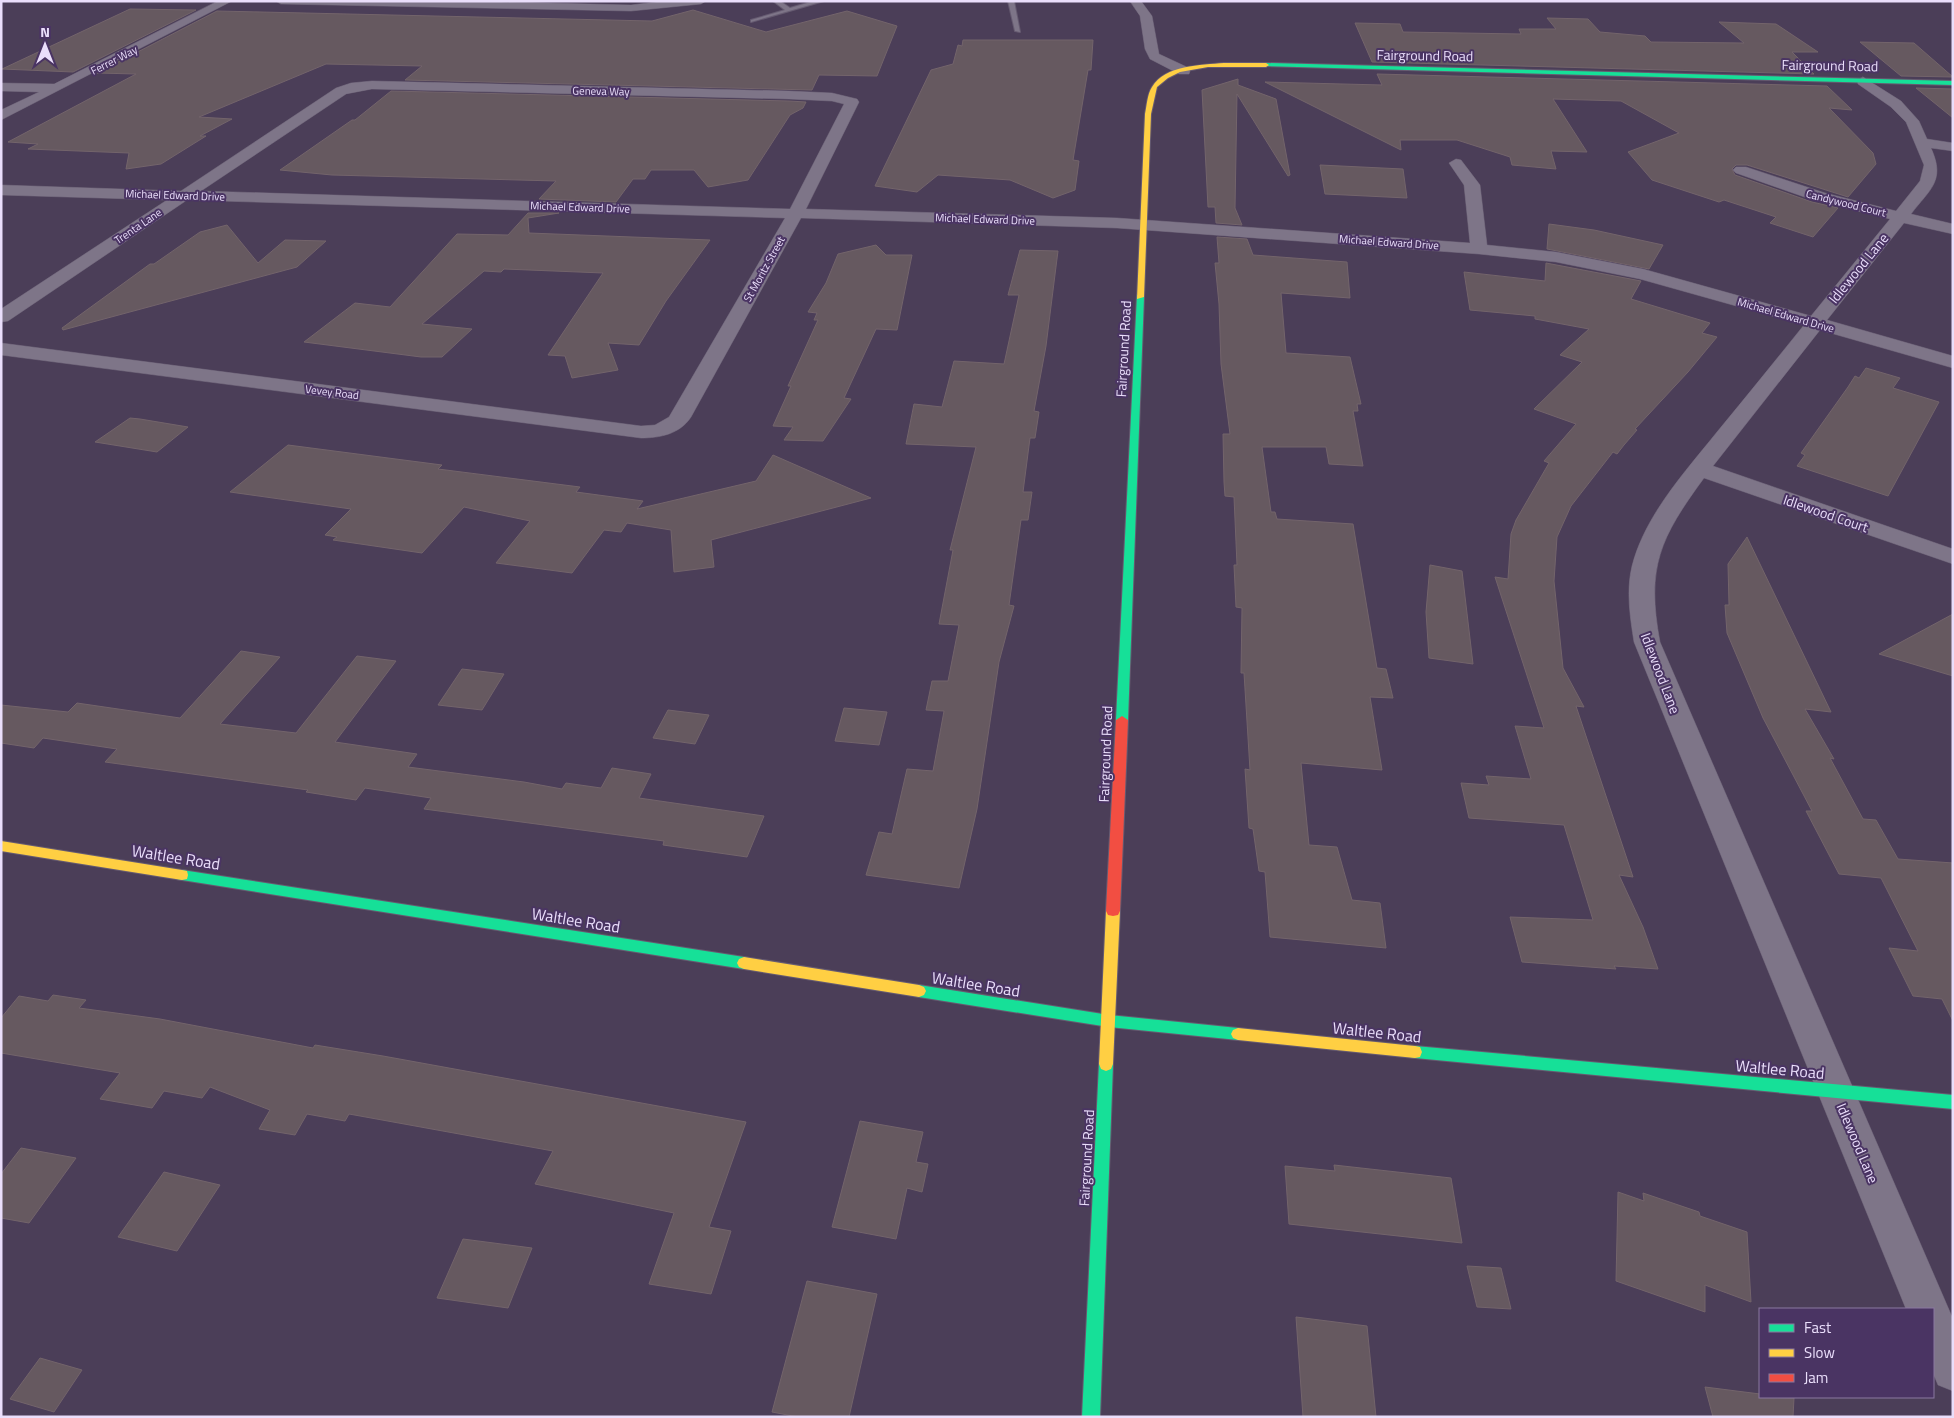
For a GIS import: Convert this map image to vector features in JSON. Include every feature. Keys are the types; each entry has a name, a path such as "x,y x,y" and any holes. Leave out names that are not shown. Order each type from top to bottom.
{"street":[{"name":"Ferrer Way","path":"1,116 227,1"},
{"path":"281,1 462,3 631,8 701,1"},
{"path":"1135,1 1144,10 1148,19 1154,56 1184,71"},
{"name":"Fairground Road","path":"1091,1417 1135,398 1151,98 1156,84 1165,76 1184,71 1223,66 1953,83"},
{"name":"Idlewood Lane","path":"1863,81 1904,110 1912,121 1932,165 1928,182 1699,469 1664,518 1650,543 1642,566 1640,591 1642,619 1650,651 1927,1308"},
{"name":"Geneva Way","path":"352,87 372,85 789,95 850,100"},
{"path":"1,87 57,88"},
{"name":"Trenta Lane","path":"1,317 341,91 352,87"},
{"name":"St Moritz Street","path":"662,430 673,425 681,417 795,214 853,104 850,100"},
{"path":"1923,143 1953,147"},
{"path":"1456,163 1472,185 1478,249"},
{"name":"Candywood Court","path":"1741,170 1807,193 1953,229"},
{"name":"Michael Edward Drive","path":"1,190 1145,226 1478,249 1594,263 1643,274 1953,362"},
{"name":"Vevey Road","path":"1,349 642,432 662,430"},
{"name":"Idlewood Court","path":"1699,469 1953,557"},
{"name":"Waltlee Road","path":"1,846 1109,1021 1491,1060 1953,1102"},
{"path":"1934,1324 1953,1370"}],"lane":[{"path":"776,1 789,10"},
{"path":"1011,1 1018,31"},
{"path":"753,21 820,2"}],"building":[{"path":"130,9 196,10 73,72 2,69"},
{"path":"693,10 766,32 847,11 897,26 877,76 819,75 812,90 405,80 422,66 326,64 199,117 232,119 200,136 206,136 161,164 126,169 129,153 28,149 38,144 8,142 136,74 97,73 217,11 652,21"},
{"path":"1547,18 1588,19 1600,32 1645,36 1651,42 1744,43 1719,22 1776,24 1818,52 1792,52 1814,74 1372,62 1355,23 1400,24 1403,32 1521,34 1519,29 1556,29"},
{"path":"963,40 1093,40 1091,70 1088,70 1073,160 1079,161 1075,190 1053,198 1010,180 938,175 917,192 875,186 931,70 953,64 958,45 962,46"},
{"path":"1860,42 1914,43 1953,77 1901,76"},
{"path":"1377,74 1827,86 1852,110 1829,108 1873,153 1876,164 1848,197 1747,165 1736,165 1732,169 1735,175 1812,202 1838,208 1813,237 1770,223 1776,217 1724,200 1719,202 1652,180 1628,152 1679,133 1621,101 1553,99 1587,152 1551,151 1556,169 1512,165 1510,157 1457,140 1400,140 1401,150 1265,82 1382,85"},
{"path":"1238,79 1238,85 1276,99 1290,175 1288,176 1237,94 1235,208 1242,225 1216,223 1215,207 1208,207 1202,90"},
{"path":"1916,88 1953,89 1953,118"},
{"path":"391,91 806,102 803,108 790,115 748,180 708,187 694,170 651,170 645,179 633,179 616,202 539,199 556,181 332,175 280,170 352,120 355,120"},
{"path":"1320,165 1403,169 1407,198 1325,194"},
{"path":"528,213 559,213 528,218 529,233 710,240 666,301 639,345 608,343 618,370 572,378 565,356 548,355 603,273 504,269 501,272 484,271 422,324 472,329 442,357 421,357 304,342 355,303 390,307 457,234 508,235"},
{"path":"1549,224 1594,230 1663,245 1649,269 1547,249"},
{"path":"227,225 258,263 285,240 326,241 297,267 63,330 62,328 150,264 154,264 200,232"},
{"path":"1217,237 1247,239 1253,255 1347,262 1350,298 1281,293 1286,353 1350,357 1361,404 1357,404 1358,411 1353,411 1363,466 1329,464 1326,447 1262,447 1271,512 1275,512 1277,519 1353,524 1377,668 1386,669 1393,698 1370,697 1382,770 1301,763 1309,845 1337,847 1352,900 1380,903 1386,948 1270,937 1265,872 1259,871 1253,829 1249,828 1245,769 1250,770 1244,673 1241,673 1242,608 1236,607 1234,565 1237,565 1234,497 1225,496 1224,482 1223,434 1230,434 1221,364 1219,304 1215,263 1219,263"},
{"path":"876,245 886,255 912,255 897,330 876,329 844,398 851,399 823,441 784,440 793,427 773,426 791,386 788,386 818,320 814,320 817,313 808,312 826,283 838,254"},
{"path":"1020,250 1058,251 1046,346 1034,411 1039,412 1035,438 1030,438 1023,492 1032,492 1028,520 1021,520 1009,605 1014,606 999,662 977,809 959,888 866,875 879,832 892,834 907,769 933,771 944,711 926,710 932,681 948,681 959,625 939,624 953,550 950,550 976,447 906,444 914,404 942,407 954,361 1004,364 1019,295 1008,295"},
{"path":"1546,263 1641,281 1631,299 1710,323 1702,333 1717,337 1688,372 1635,429 1637,430 1617,454 1613,452 1571,506 1557,537 1554,581 1563,668 1584,707 1576,706 1633,877 1619,875 1643,927 1658,969 1614,966 1616,969 1522,962 1510,917 1593,920 1564,825 1469,818 1461,783 1489,785 1486,776 1531,779 1515,726 1544,728 1495,577 1508,579 1511,534 1516,520 1549,463 1544,461 1576,424 1534,409 1582,362 1560,355 1589,329 1535,319 1535,316 1470,310 1464,272 1545,281"},
{"path":"1866,368 1900,378 1893,388 1939,402 1888,496 1797,466 1805,455 1801,453 1855,376 1859,378"},
{"path":"130,418 188,427 157,452 95,442"},
{"path":"288,445 442,465 438,469 580,487 576,492 643,501 637,509 756,481 773,455 871,498 711,540 714,567 674,572 671,530 627,523 621,532 604,530 572,573 496,563 530,521 464,507 422,553 333,540 337,537 325,535 351,509 230,492"},
{"path":"1747,537 1831,712 1805,709 1834,759 1830,758 1863,819 1876,820 1898,859 1953,863 1953,1021 1942,999 1913,996 1889,948 1918,951 1881,878 1839,874 1806,811 1812,811 1763,718 1727,633 1725,605 1729,605 1728,564"},
{"path":"1430,565 1462,571 1473,664 1429,658 1426,612"},
{"path":"1953,614 1953,676 1879,654"},
{"path":"241,651 280,657 220,724 296,733 357,656 396,661 335,742 417,754 408,767 524,782 562,789 566,783 601,788 612,768 651,774 639,798 764,816 747,857 663,845 664,841 424,809 431,798 365,788 356,800 306,792 308,790 105,762 117,749 43,738 34,748 1,743 1,705 68,712 77,703 180,718"},
{"path":"462,669 504,674 482,710 438,705"},
{"path":"844,708 887,712 879,745 835,741"},
{"path":"668,710 709,715 695,744 653,738"},
{"path":"53,995 86,1000 79,1008 160,1019 313,1048 315,1045 383,1056 746,1122 709,1227 731,1231 711,1294 649,1284 674,1213 535,1184 553,1151 349,1114 345,1121 307,1114 295,1135 259,1129 270,1110 210,1087 202,1098 164,1091 152,1108 100,1099 120,1073 1,1053 1,1018 19,996 48,1001"},
{"path":"860,1121 923,1132 916,1162 928,1164 922,1192 907,1188 896,1239 832,1227"},
{"path":"21,1148 76,1158 29,1223 1,1218 1,1174"},
{"path":"1334,1165 1451,1178 1462,1243 1289,1224 1285,1166 1335,1171"},
{"path":"164,1172 220,1185 177,1251 118,1237"},
{"path":"1618,1192 1644,1201 1643,1193 1699,1212 1700,1216 1747,1232 1751,1302 1705,1285 1705,1312 1616,1281"},
{"path":"463,1239 532,1248 508,1308 437,1298"},
{"path":"1467,1266 1501,1268 1511,1309 1477,1307"},
{"path":"807,1281 877,1294 849,1417 798,1417 772,1412"},
{"path":"1296,1317 1367,1326 1376,1417 1303,1417"},
{"path":"40,1358 82,1370 54,1412 10,1399"},
{"path":"1705,1387 1759,1394 1759,1398 1794,1398 1793,1417 1713,1417"}],"traffic: fast":[{"path":"1266,65 1953,83"},
{"path":"1122,720 1140,297"},
{"path":"182,875 744,963"},
{"path":"919,991 1109,1021 1238,1034"},
{"path":"1415,1052 1953,1102"},
{"path":"1091,1417 1106,1064"}],"traffic: slow":[{"path":"1140,297 1148,114 1155,87 1166,77 1178,71 1193,68 1224,65 1266,65"},
{"path":"1,846 182,875"},
{"path":"1106,1064 1113,911"},
{"path":"744,963 919,991"},
{"path":"1238,1034 1415,1052"}],"traffic: jam":[{"path":"1113,911 1122,720"}]}
